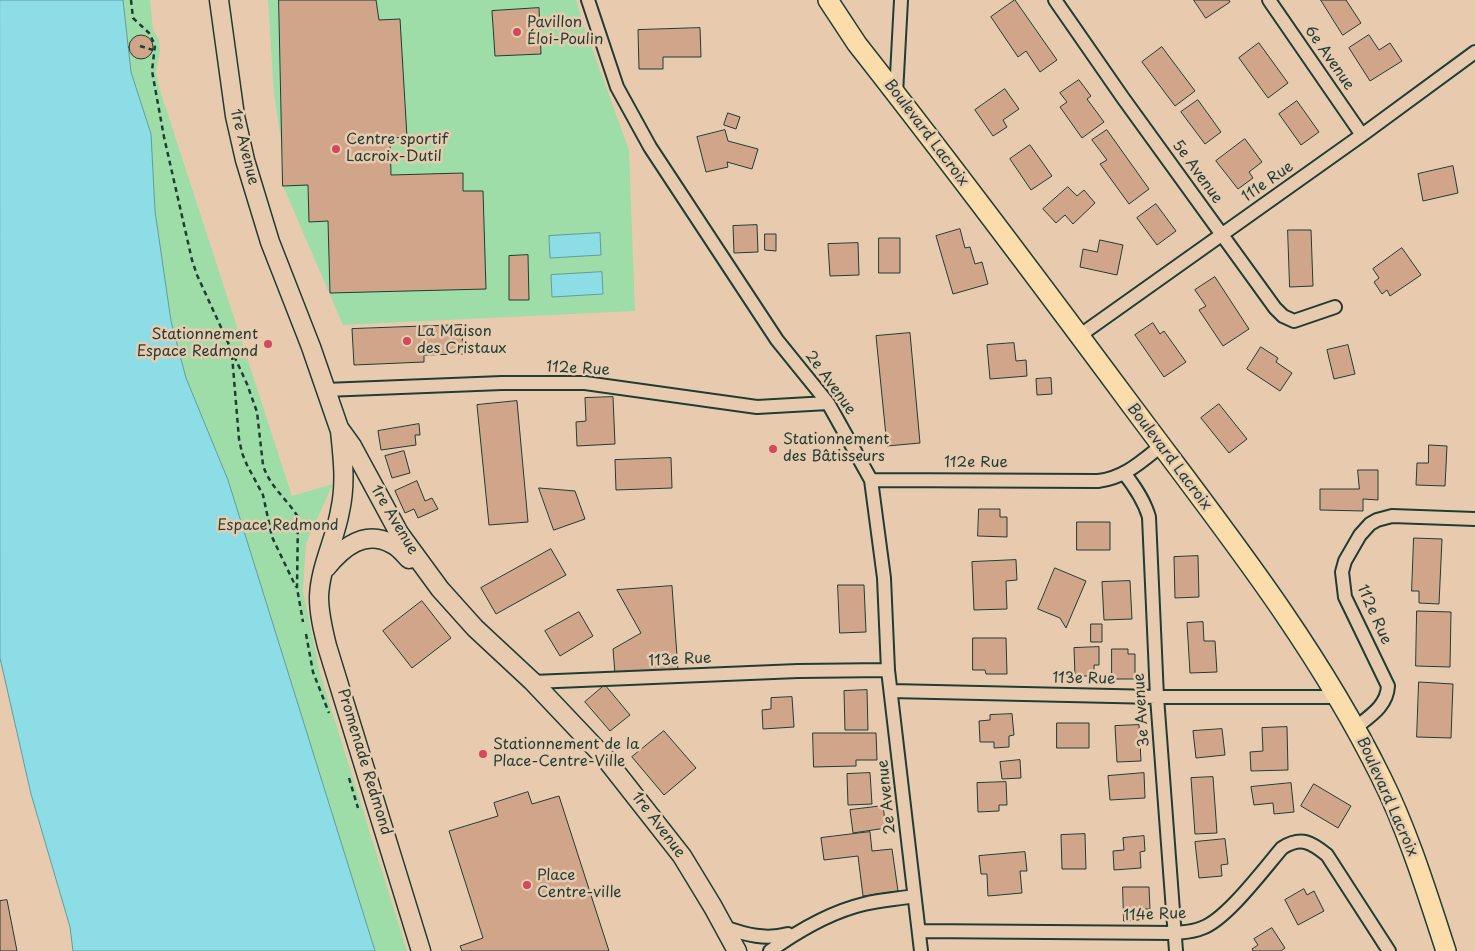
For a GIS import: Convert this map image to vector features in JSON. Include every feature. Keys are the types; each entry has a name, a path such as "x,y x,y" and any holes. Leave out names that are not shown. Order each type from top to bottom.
{"main road":[{"name":"Boulevard Lacroix","path":"828,0 857,44 1080,336 1294,628 1355,728 1382,780 1423,881 1446,951"}],"street":[{"name":"1re Avenue","path":"219,0 235,116 245,160 270,242 311,347 339,428 352,446 399,533 440,589 475,628 533,682 604,758 642,804 682,856 737,951"},
{"name":"2e Avenue","path":"588,0 617,87 650,147 777,340 828,403 871,480 884,578 888,670 922,951"},
{"path":"896,94 900,0"},
{"name":"5e Avenue","path":"1055,0 1222,235 1283,316 1294,321 1335,307"},
{"name":"6e Avenue","path":"1269,0 1362,135"},
{"name":"111e Rue","path":"1080,336 1475,52"},
{"name":"112e Rue","path":"325,390 502,383 584,383 757,407 828,403"},
{"name":"Promenade Redmond","path":"339,428 344,466 343,490 340,512 323,571 320,604 321,619 327,646 421,951"},
{"name":"112e Rue","path":"871,480 1098,481 1112,479 1124,473 1161,446"},
{"name":"3e Avenue","path":"1124,473 1140,495 1149,517 1156,697 1176,951"},
{"name":"112e Rue","path":"1355,728 1384,702 1388,695 1388,686 1345,597 1342,572 1350,552 1360,535 1370,524 1392,516 1475,519"},
{"path":"323,571 334,557 350,545 367,537 380,538 394,544 440,589"},
{"name":"113e Rue","path":"533,682 798,671 888,670"},
{"name":"113e Rue","path":"891,691 1156,697 1336,697"},
{"name":"114e Rue","path":"919,931 1175,933 1204,928 1223,915 1282,848 1291,843 1305,842 1316,846 1327,855 1390,951"},
{"path":"770,951 800,931 835,914 864,904 914,896"},
{"path":"724,927 748,935 774,938 800,931"}],"path":[{"path":"131,0 133,18 153,40 155,45 152,71 164,137 192,260 247,384 257,412 263,466 269,482 298,517 297,588 272,537 261,489 242,453 231,351"},
{"path":"140,46 154,50"}],"green space":[{"name":"Espace Redmond","path":"123,0 150,0 153,30 159,40 160,51 156,72 159,87 292,496 333,484 306,543 303,591 320,673 407,951 375,951 228,480 186,378 171,321 155,211 151,134 131,72"},
{"path":"268,0 576,0 629,150 635,311 343,325 283,186 284,161 274,94"}],"water":[{"path":"0,0 123,0 131,72 151,134 155,211 171,321 186,378 228,480 375,951 73,951 70,927 31,794 0,658"},
{"path":"600,233 601,255 550,258 549,236"},
{"path":"602,272 603,294 552,297 551,275"}],"building":[{"name":"Centre sportif Lacroix-Dutil","path":"279,0 376,0 379,20 400,19 407,137 390,138 391,175 463,173 463,191 483,191 486,289 330,293 328,221 309,222 308,185 283,186"},
{"path":"1015,0 1057,60 1040,72 1026,51 1018,57 991,17"},
{"path":"1194,0 1229,0 1230,2 1206,18"},
{"path":"1321,0 1346,0 1361,23 1343,35"},
{"name":"Pavillon Éloi-Poulin","path":"539,8 541,54 495,56 492,11"},
{"path":"700,28 701,57 663,57 663,69 639,69 638,30"},
{"path":"141,35 146,36 152,42 152,52 146,58 141,59 136,58 130,52 129,47 130,42 136,36"},
{"path":"1369,35 1379,50 1390,43 1402,61 1370,81 1349,48"},
{"path":"1259,43 1288,83 1268,98 1239,58"},
{"path":"1162,47 1195,91 1175,106 1142,62"},
{"path":"1079,80 1091,96 1087,99 1104,122 1082,138 1060,107 1067,102 1060,93"},
{"path":"1005,89 1019,109 1003,120 1007,127 993,136 975,110"},
{"path":"1198,100 1221,132 1205,144 1181,112"},
{"path":"1297,101 1319,132 1301,145 1279,114"},
{"path":"728,113 740,117 736,129 724,125"},
{"path":"725,130 728,141 758,149 752,169 727,162 728,167 706,172 697,137"},
{"path":"1107,130 1149,189 1129,204 1100,164 1107,160 1092,140"},
{"path":"1245,139 1262,162 1249,172 1253,178 1238,189 1216,161"},
{"path":"1030,145 1052,176 1031,190 1010,159"},
{"path":"1453,166 1458,193 1423,201 1418,174"},
{"path":"1068,187 1077,196 1084,190 1095,203 1073,224 1065,215 1056,223 1043,209"},
{"path":"1156,204 1176,231 1157,245 1137,218"},
{"path":"757,225 758,252 734,253 733,226"},
{"path":"960,229 965,248 970,247 975,264 982,262 988,284 953,294 936,236"},
{"path":"1288,230 1311,230 1313,286 1290,287"},
{"path":"765,234 776,234 776,251 765,250"},
{"path":"879,238 900,238 900,273 879,273"},
{"path":"1100,240 1123,245 1117,275 1080,267 1083,249 1097,252"},
{"path":"858,243 859,275 830,276 828,244"},
{"path":"1402,248 1421,275 1390,296 1387,290 1382,294 1374,282 1379,278 1373,269"},
{"path":"528,255 529,300 509,300 509,256"},
{"path":"1215,277 1249,329 1223,346 1199,310 1206,306 1195,290"},
{"path":"1153,323 1160,334 1164,331 1186,362 1164,377 1135,335"},
{"name":"La Maison des Cristaux","path":"462,325 463,354 424,355 424,362 354,365 352,329"},
{"path":"910,333 920,443 887,446 876,336"},
{"path":"1014,343 1016,361 1026,360 1027,376 990,379 987,345"},
{"path":"1348,345 1355,374 1334,379 1327,350"},
{"path":"1261,347 1278,358 1276,362 1292,373 1280,391 1247,369"},
{"path":"1051,378 1052,394 1037,395 1036,379"},
{"path":"613,397 615,444 577,446 576,422 586,421 585,398"},
{"path":"517,401 528,522 489,525 477,405"},
{"path":"1219,404 1247,439 1229,453 1201,418"},
{"path":"419,424 420,435 415,435 416,445 381,450 378,431"},
{"path":"1429,445 1447,446 1445,486 1416,485 1417,463 1428,463"},
{"path":"404,451 410,473 392,478 385,456"},
{"path":"671,458 672,488 616,490 615,460"},
{"path":"1358,470 1378,470 1378,500 1363,499 1363,511 1320,510 1320,489 1359,489"},
{"path":"417,481 425,501 432,498 438,509 418,518 414,509 405,513 395,491"},
{"path":"539,488 575,491 585,519 554,530"},
{"path":"979,509 1000,509 1000,517 1007,517 1007,537 978,536"},
{"path":"1077,522 1110,522 1110,550 1077,550"},
{"path":"1414,538 1442,539 1439,604 1419,603 1419,591 1412,591"},
{"path":"551,549 566,575 496,614 481,588"},
{"path":"1198,556 1199,597 1175,598 1174,557"},
{"path":"1016,560 1017,580 1006,581 1007,609 974,610 972,562"},
{"path":"1055,568 1086,581 1066,628 1060,618 1038,609"},
{"path":"1130,581 1132,619 1104,620 1102,582"},
{"path":"838,585 864,585 866,632 840,633"},
{"path":"672,586 678,670 615,674 613,649 641,633 617,590"},
{"path":"422,601 451,638 412,668 383,631"},
{"path":"1417,611 1451,612 1450,667 1416,666"},
{"path":"579,612 593,636 560,656 545,631"},
{"path":"1203,622 1204,641 1215,641 1217,672 1190,673 1187,623"},
{"path":"1091,624 1102,624 1102,642 1091,642"},
{"path":"973,638 1006,638 1007,674 986,674 985,670 973,670"},
{"path":"1099,647 1099,665 1094,665 1094,676 1075,676 1074,648"},
{"path":"1112,649 1128,649 1128,654 1135,654 1135,679 1112,679"},
{"path":"1419,682 1453,684 1451,738 1417,737"},
{"path":"605,685 630,715 610,731 585,702"},
{"path":"867,690 868,730 845,730 844,691"},
{"path":"792,697 794,727 763,729 762,710 771,709 771,698"},
{"path":"1012,714 1014,735 1009,736 1009,747 994,748 994,742 980,742 979,721 990,720 990,715"},
{"path":"1057,723 1089,723 1089,748 1057,748"},
{"path":"1139,725 1141,761 1117,762 1115,726"},
{"path":"1287,727 1288,770 1251,771 1250,752 1263,751 1262,728"},
{"path":"1222,729 1225,755 1196,758 1193,731"},
{"path":"664,731 696,768 664,795 632,757"},
{"path":"813,733 876,733 877,760 856,760 856,766 814,767"},
{"path":"1020,760 1021,778 1002,779 1000,762"},
{"path":"870,773 872,804 848,805 847,774"},
{"path":"1144,773 1145,798 1110,800 1108,776"},
{"path":"1213,777 1217,833 1195,834 1191,778"},
{"path":"1006,782 1007,805 999,805 999,811 978,812 977,783"},
{"path":"1291,783 1294,812 1274,814 1273,803 1254,805 1251,787"},
{"path":"1314,784 1351,806 1338,828 1301,806"},
{"name":"Place Centre-ville","path":"528,792 532,804 559,796 609,951 462,951 460,946 483,938 449,831 498,816 494,803"},
{"path":"883,806 886,828 853,833 850,810"},
{"path":"870,832 872,851 892,849 898,891 863,896 858,856 824,860 821,838"},
{"path":"1085,834 1086,869 1062,869 1061,835"},
{"path":"1144,836 1145,851 1140,852 1141,868 1114,870 1113,851 1124,850 1123,838"},
{"path":"1225,839 1228,864 1221,865 1222,876 1199,878 1195,842"},
{"path":"1025,852 1027,871 1020,871 1022,893 988,896 987,874 981,874 979,856"},
{"path":"1123,887 1149,887 1150,909 1138,909 1139,920 1124,921"},
{"path":"1304,889 1307,895 1314,891 1324,911 1298,925 1285,900"},
{"path":"7,900 17,951 0,951 0,901"},
{"path":"1272,928 1285,948 1281,951 1253,951 1252,949 1258,945 1254,939"}],"place":[{"name":"Pavillon Éloi-Poulin","path":"517,32"},
{"name":"Centre sportif Lacroix-Dutil","path":"336,149"},
{"name":"La Maison des Cristaux","path":"407,341"},
{"name":"Stationnement Espace Redmond","path":"268,344"},
{"name":"Stationnement des Bâtisseurs","path":"773,449"},
{"name":"Stationnement de la Place-Centre-Ville","path":"483,754"},
{"name":"Place Centre-ville","path":"527,885"}]}
